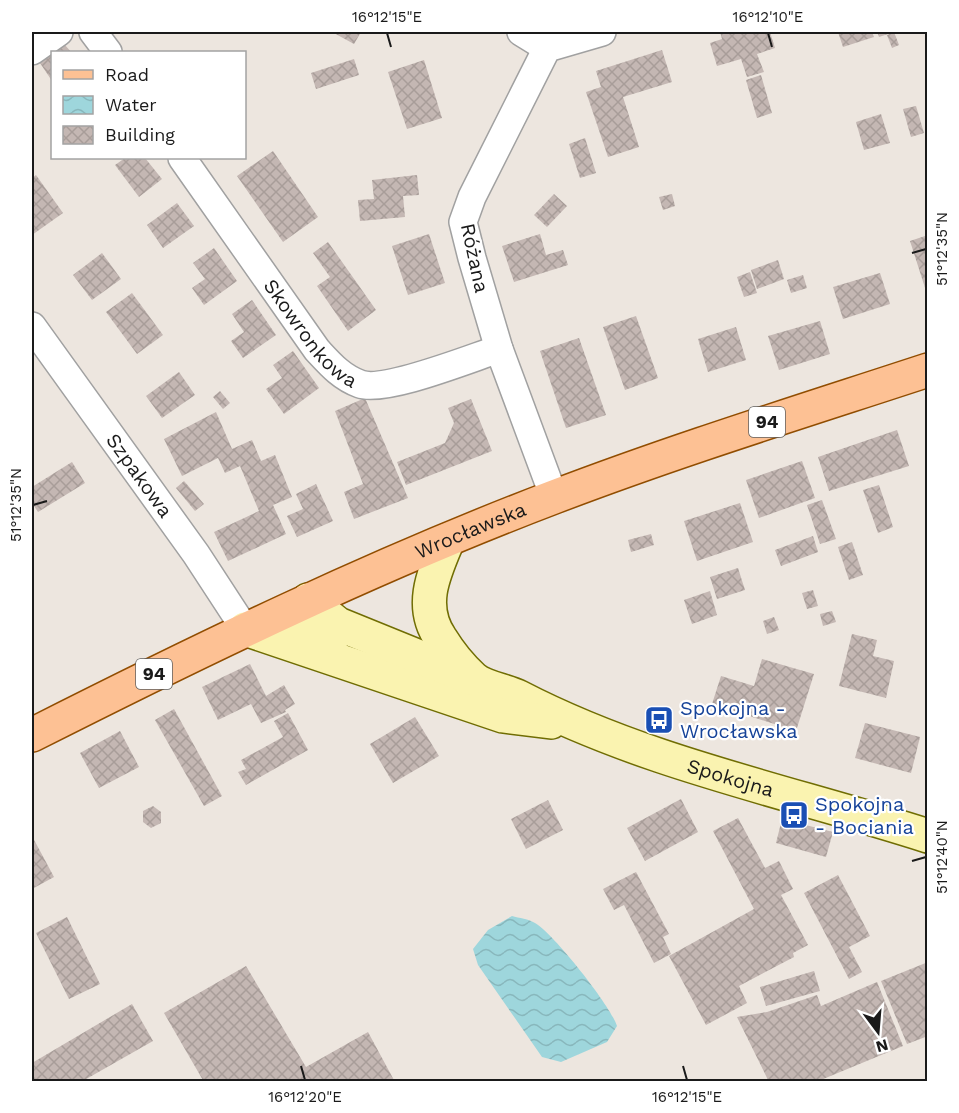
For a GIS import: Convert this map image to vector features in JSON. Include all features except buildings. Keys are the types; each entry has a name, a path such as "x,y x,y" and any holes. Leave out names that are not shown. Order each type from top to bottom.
{"main road":[{"name":"Wrocławska","path":"32,735 245,629 448,540 554,497 750,428 927,370"}],"street":[{"path":"32,51 59,32"},
{"path":"93,32 107,51"},
{"path":"521,32 547,48 602,32"},
{"name":"Różana","path":"547,48 472,197 463,222 499,349 554,497"},
{"name":"Skowronkowa","path":"183,159 317,350 339,374 363,385 392,383 499,349"},
{"name":"Szpakowa","path":"32,326 196,554 245,629"},
{"name":"Spokojna","path":"448,540 433,575 428,595 429,604 440,639 474,679"},
{"name":"Spokojna","path":"349,664 327,653 310,636 304,613 308,600 338,624 513,694 571,724 651,752 927,836"},
{"name":"Spokojna","path":"245,629 503,716 571,724"}],"water":[{"path":"512,916 533,922 543,929 555,940 593,987 617,1026 607,1042 561,1062 542,1057 478,965 473,949 488,930"}],"place":[{"name":"Spokojna - Wrocławska","path":"659,720"},
{"name":"Spokojna - Bociania","path":"794,815"}]}
